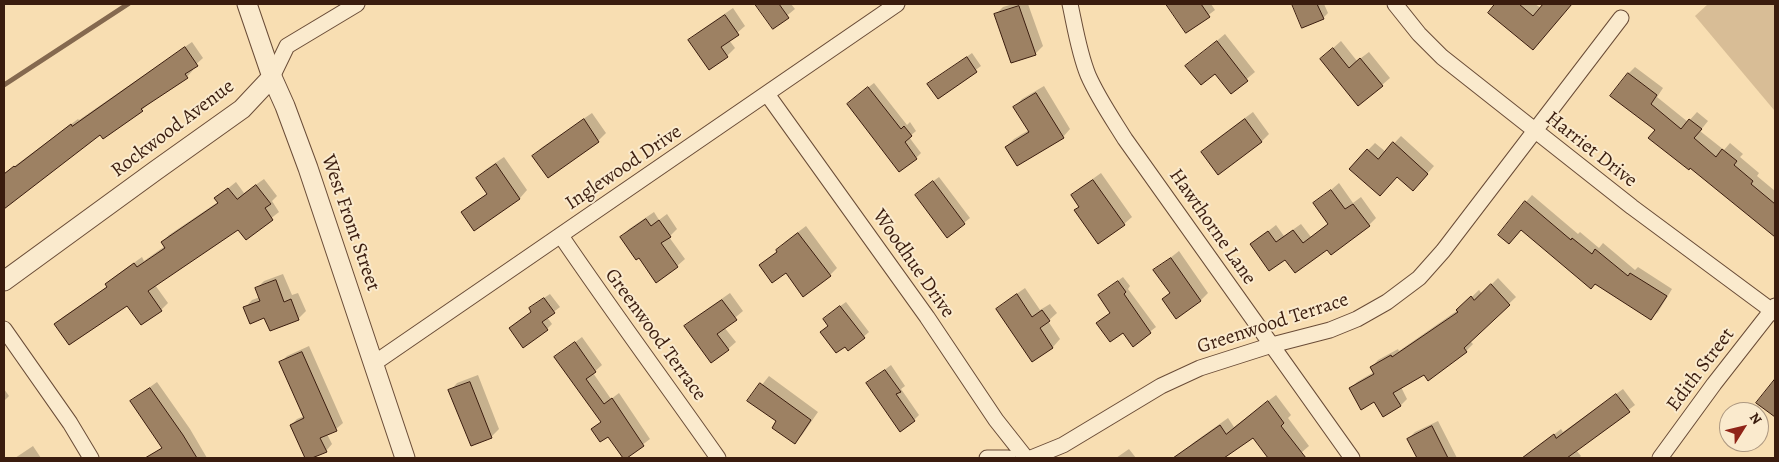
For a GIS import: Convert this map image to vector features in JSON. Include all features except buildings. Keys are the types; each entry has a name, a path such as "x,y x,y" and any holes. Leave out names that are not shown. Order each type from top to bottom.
{"street":[{"name":"West Front Street","path":"247,4 272,77 308,168 405,458"},
{"name":"Rockwood Avenue","path":"4,281 242,109 272,77 287,46 357,4"},
{"name":"Inglewood Drive","path":"373,364 897,4"},
{"name":"Hawthorne Lane","path":"1070,4 1088,73 1101,100 1125,139 1352,458"},
{"name":"Harriet Drive","path":"1395,4 1419,34 1442,58 1534,131 1774,310"},
{"name":"Greenwood Terrace","path":"1031,458 1063,445 1161,386 1200,368 1272,345 1330,330 1357,319 1387,302 1419,278 1443,251 1621,18"},
{"name":"Woodhue Drive","path":"767,94 910,294 996,420 1026,458"},
{"name":"Greenwood Terrace","path":"560,236 718,458"},
{"name":"Edith Street","path":"1660,458 1714,384 1774,310"},
{"path":"4,329 70,422 91,458"},
{"path":"987,458 1008,458"}],"shaded area":[{"path":"1708,4 1775,4 1774,110 1695,16"}],"waterway":[{"path":"4,85 128,4"}]}
